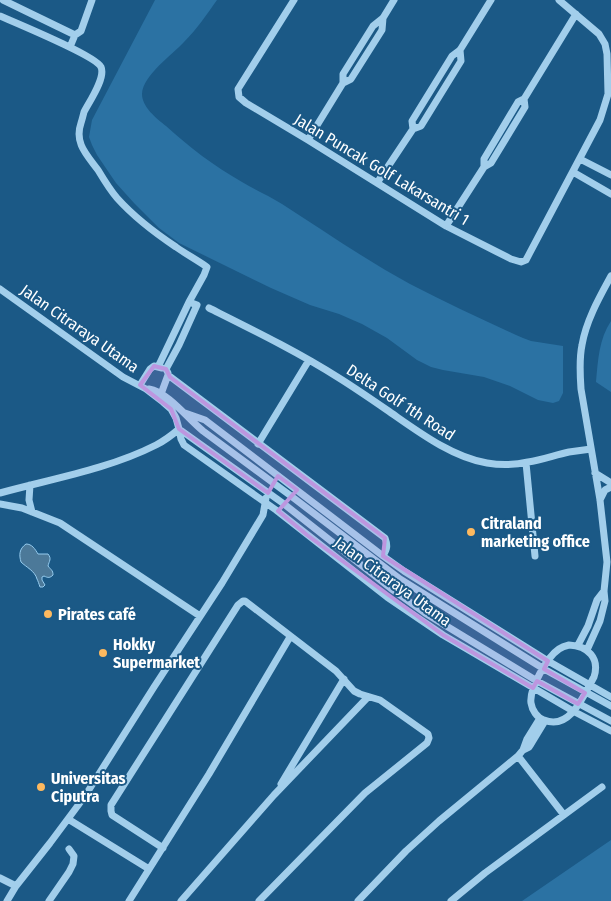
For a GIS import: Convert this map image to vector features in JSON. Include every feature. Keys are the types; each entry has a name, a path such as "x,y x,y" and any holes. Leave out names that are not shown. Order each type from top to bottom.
{"street":[{"path":"3,0 76,35"},
{"path":"70,47 76,35 81,31 92,0"},
{"name":"Jalan Puncak Golf Lakarsantri 1","path":"294,0 238,89 239,97 446,226 520,262 526,260 580,159 600,120 608,94 605,44 599,34 559,0"},
{"path":"308,140 343,83 343,74 373,26 383,18 394,0"},
{"path":"378,183 413,130 412,120 452,56 460,50 491,0"},
{"path":"446,226 484,167 484,158 518,102 524,99 576,14"},
{"path":"0,16 70,47 96,61 101,66 102,72 99,83 91,102 84,112 80,127 82,150 116,196 133,214 173,245 207,267 158,367"},
{"path":"580,159 611,175"},
{"path":"573,172 611,194"},
{"path":"589,645 581,641 560,648 548,661 530,696 534,712 543,720 553,722 561,721 568,717 574,711 590,685 596,671 589,645 600,620 604,602 607,562 600,500 581,389 580,372 581,346 586,329 611,276"},
{"name":"Jalan Citraraya Utama","path":"0,289 123,376 143,387 171,409 176,418 184,445 276,510 387,597 443,636 611,721"},
{"path":"161,394 167,372 197,305 189,302"},
{"name":"Delta Golf 1th Road","path":"209,308 309,360 347,383 411,427 456,453 473,460 503,464 526,463 568,452 591,449"},
{"path":"258,444 309,360"},
{"path":"143,387 150,369 154,366 167,372 258,444 385,538 387,549 383,556"},
{"name":"Jalan Citraraya Utama","path":"143,387 161,394 185,413 202,431 400,579 544,669 611,706"},
{"name":"Jalan Citraraya Utama","path":"185,413 205,420 404,571 548,661 611,697"},
{"path":"0,493 66,476 124,458 158,444 179,430"},
{"name":"Jalan Citraraya Utama","path":"179,430 284,504 393,590 574,711 611,731"},
{"path":"526,463 535,556"},
{"path":"595,473 611,485 605,490 600,500"},
{"path":"7,901 16,886 68,819 104,767 222,583 263,516 268,493 278,476"},
{"path":"30,485 29,500 32,512"},
{"path":"263,516 284,504 296,489"},
{"path":"0,504 22,508 60,523 200,616"},
{"path":"581,641 597,600 604,591"},
{"path":"163,848 112,815 111,806 240,602 248,602 290,637 336,670 354,691 380,700 429,736 428,741 365,793 259,901"},
{"path":"129,901 290,637"},
{"path":"274,795 344,680"},
{"path":"181,901 274,795 368,696"},
{"path":"358,901 439,820 529,747 543,720"},
{"path":"521,753 564,814"},
{"path":"451,901 564,814 602,788"},
{"path":"68,819 149,869"},
{"path":"50,901 73,864 74,856 70,849"},
{"path":"0,878 16,886"}],"highlighted area":[{"path":"154,366 166,369 170,377 385,538 383,556 548,661 544,669 585,693 578,704 537,681 533,688 443,635 307,535 278,511 297,490 278,476 268,493 179,429 171,409 140,385"}],"shaded area":[{"path":"155,0 217,0 193,32 147,80 142,94 144,103 154,116 193,149 222,169 410,284 523,338 563,346 563,393 559,401 553,403 538,400 510,386 484,377 431,367 362,324 271,288 179,243 159,228 116,183 97,155 89,137 92,120"},
{"path":"611,321 611,392 596,382 598,358 604,335"},
{"path":"26,544 32,546 38,554 48,554 50,557 48,566 53,575 51,577 42,577 45,585 43,587 40,587 36,576 21,562 20,552"},
{"path":"611,840 611,901 522,901"}],"place":[{"name":"Citraland marketing office","path":"471,532"},
{"name":"Pirates café","path":"48,614"},
{"name":"Hokky Supermarket","path":"103,653"},
{"name":"Universitas Ciputra","path":"41,787"}]}
